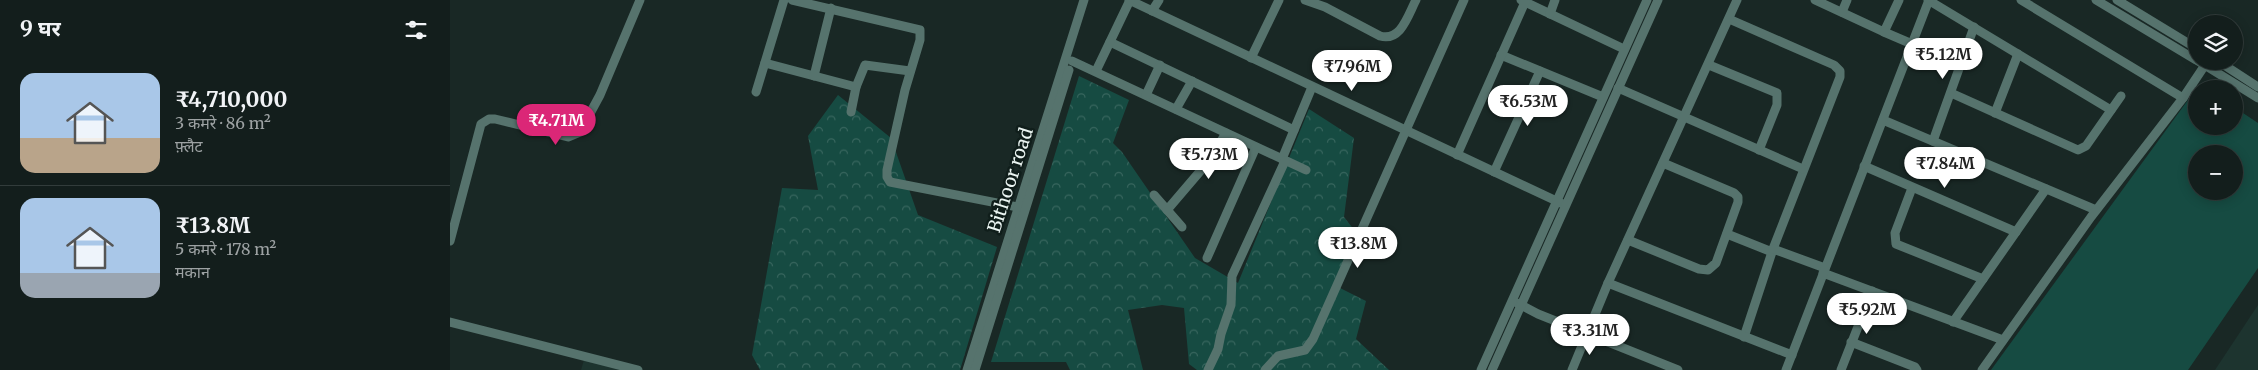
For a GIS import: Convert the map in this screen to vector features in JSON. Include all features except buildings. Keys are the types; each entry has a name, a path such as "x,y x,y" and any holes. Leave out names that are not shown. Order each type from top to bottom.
{"street":[{"path":"450,240 481,124 489,119 495,119 568,137 580,132 600,95 640,0"},
{"path":"756,92 784,0"},
{"path":"792,0 918,29 920,32 920,40 910,71 887,170 888,180 893,183 1018,206"},
{"name":"Bithoor road","path":"967,370 1084,0"},
{"path":"975,370 1072,61 1089,0"},
{"path":"1096,72 1130,0 1561,203"},
{"path":"1152,11 1159,0"},
{"path":"1305,0 1327,4 1380,36 1391,38 1401,29 1416,0"},
{"path":"1265,370 1281,354 1300,352 1309,346 1464,0"},
{"path":"1550,14 1556,0"},
{"path":"1492,370 1521,306 1603,97 1647,0"},
{"path":"1481,370 1512,300 1618,88 1658,0"},
{"path":"1572,370 1585,334 1738,0"},
{"path":"1815,0 1912,44"},
{"path":"1842,12 1847,0"},
{"path":"1884,32 1899,0"},
{"path":"1786,370 1928,0 2111,110"},
{"path":"2021,0 2183,98"},
{"path":"2096,0 2188,55"},
{"path":"2117,0 2188,43"},
{"path":"1251,58 1277,1"},
{"path":"1457,155 1523,1 1624,49"},
{"path":"814,76 831,8"},
{"path":"1730,19 1839,68 1840,77 1772,250 1744,337"},
{"path":"1933,141 1974,27"},
{"path":"1110,42 1294,130"},
{"path":"1995,113 2018,54"},
{"path":"1501,55 1603,97"},
{"path":"1072,61 1306,170"},
{"path":"765,63 856,87"},
{"path":"851,112 856,87 865,65 910,71"},
{"path":"1146,95 1160,65"},
{"path":"1709,65 1777,93 1776,105 1759,150"},
{"path":"1982,370 2096,210 2183,98 2199,70"},
{"path":"2213,70 2258,98"},
{"path":"2232,70 2258,87"},
{"path":"1494,172 1540,71"},
{"path":"1176,109 1192,81"},
{"path":"1208,370 1218,350 1221,334 1231,305 1232,276 1283,160 1312,87"},
{"path":"1618,88 1803,169"},
{"path":"1951,93 2078,150 2086,146 2121,96"},
{"path":"1882,120 2096,210"},
{"path":"1167,210 1208,162 1226,133"},
{"path":"1207,258 1256,147"},
{"path":"1628,240 1706,270 1716,263 1738,202 1737,195 1663,163"},
{"path":"1864,166 2016,232"},
{"path":"1912,188 1895,233 1896,244 1984,279"},
{"path":"1953,322 2046,189"},
{"path":"1154,195 1182,227"},
{"path":"1726,234 2003,340"},
{"path":"1608,283 1792,355"},
{"path":"1841,370 1872,291"},
{"path":"1512,300 1521,306 1585,334 1678,370"},
{"path":"450,322 638,370"},
{"path":"1851,342 1915,367 1917,370"},
{"path":"1653,370 1656,361"}],"shaded area":[{"path":"2258,305 2258,370 2215,370"},
{"path":"584,360 623,370 581,370"}],"green space":[{"path":"1079,76 1129,100 1113,143 1122,152 1195,258 1238,283 1309,109 1354,138 1344,217 1359,236 1338,287 1366,301 1356,339 1389,370 1197,370 1189,364 1184,308 1162,305 1128,310 1143,370 1070,370 1066,362 991,362"},
{"path":"838,95 891,138 918,215 997,247 960,370 760,370 752,355 782,188 818,190 808,136"},
{"path":"2188,100 2188,135 2243,135 2243,113 2258,123 2258,268 2188,370 1991,370"}]}
